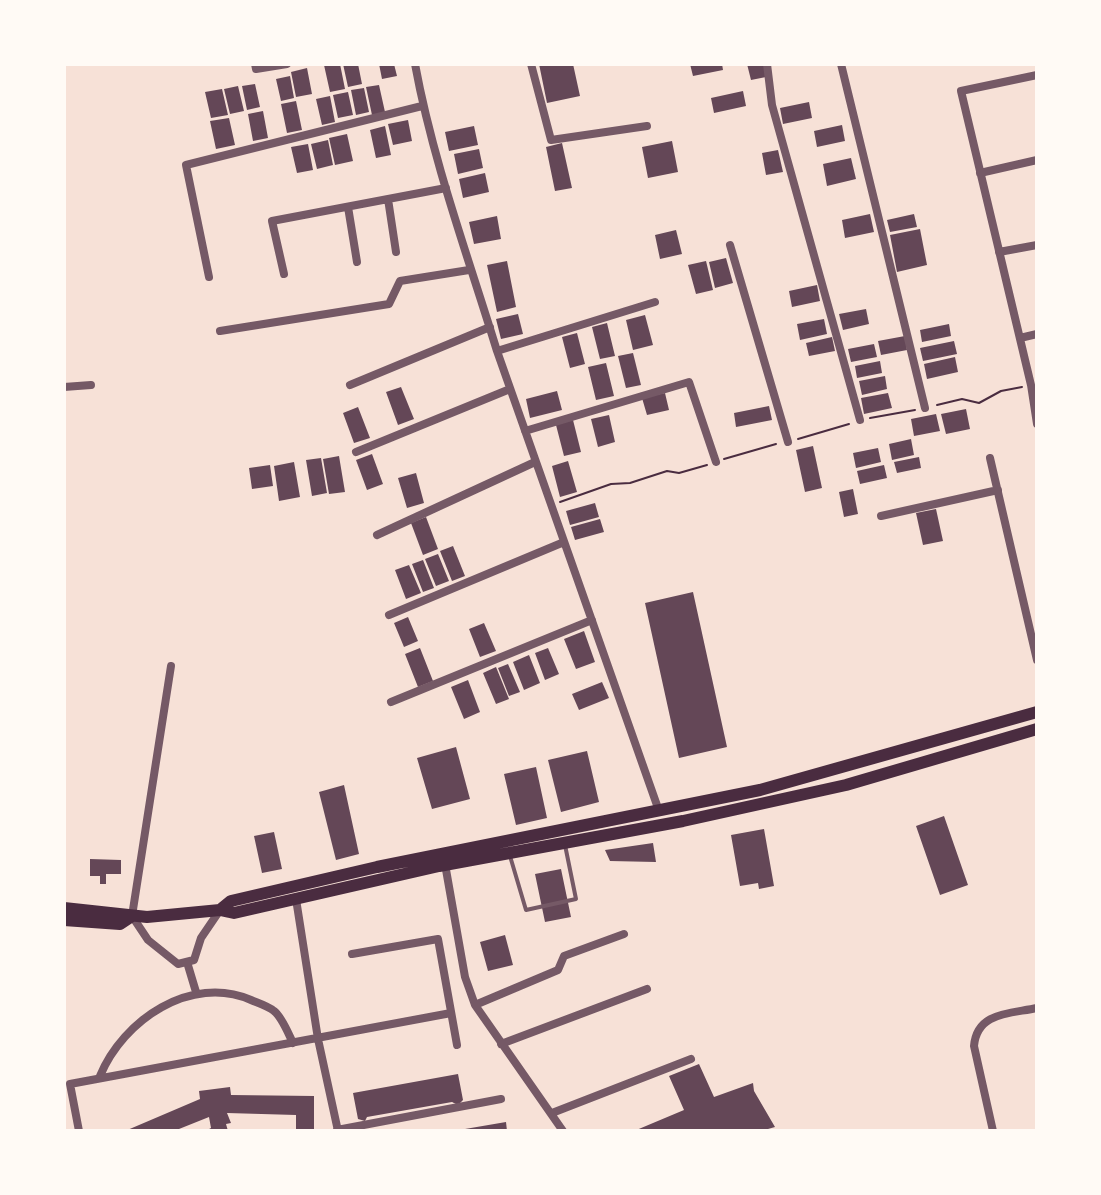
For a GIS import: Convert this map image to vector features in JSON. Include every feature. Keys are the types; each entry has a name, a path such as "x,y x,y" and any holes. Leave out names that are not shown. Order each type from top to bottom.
{"main road":[{"path":"64,908 132,916 173,917 220,910 234,913 444,860 842,769 1037,712"},
{"path":"220,910 231,901 444,860 564,843 846,785 1037,729"},
{"path":"64,920 120,924 132,916"}],"street":[{"path":"255,64 256,69 287,64"},
{"path":"415,64 422,106 469,270 659,811"},
{"path":"531,64 551,140 647,126"},
{"path":"767,64 772,105 860,420"},
{"path":"841,64 925,408"},
{"path":"1037,75 961,91 1020,338 1037,424"},
{"path":"209,277 186,165 422,106"},
{"path":"980,173 1037,160"},
{"path":"284,274 272,221 446,188"},
{"path":"388,199 396,252"},
{"path":"348,207 357,262"},
{"path":"730,245 788,442"},
{"path":"999,252 1037,245"},
{"path":"220,331 389,304 400,281 469,270"},
{"path":"497,351 655,302"},
{"path":"350,385 490,327"},
{"path":"1020,338 1037,334"},
{"path":"525,431 689,382 716,462"},
{"path":"64,387 91,385"},
{"path":"356,452 510,389"},
{"path":"990,458 1037,660"},
{"path":"377,535 535,462"},
{"path":"881,516 998,490"},
{"path":"389,615 564,542"},
{"path":"391,702 592,620"},
{"path":"171,666 132,916 148,940 178,964 194,960 201,938 220,910"},
{"path":"444,860 465,977 475,1005 563,1131"},
{"path":"296,899 318,1039 338,1130 501,1099"},
{"path":"475,1005 558,970 564,956 624,934"},
{"path":"352,954 438,939 457,1045"},
{"path":"187,962 196,992"},
{"path":"501,1044 647,989"},
{"path":"100,1076 110,1053 162,1005 196,992 240,996 275,1011 293,1043"},
{"path":"993,1131 974,1046 975,1033 980,1023 991,1017 1037,1008"},
{"path":"79,1131 67,1087 100,1076 451,1013"},
{"path":"552,1113 691,1059"}],"lane":[{"path":"509,853 526,910 576,899 564,843"}],"building":[{"path":"340,64 345,89 330,92 324,65"},
{"path":"343,64 358,64 362,84 348,87"},
{"path":"379,64 394,64 397,76 382,79"},
{"path":"539,64 573,64 580,96 547,103"},
{"path":"690,64 722,64 723,70 693,76"},
{"path":"747,64 764,64 766,77 751,80"},
{"path":"307,68 312,94 296,97 291,72"},
{"path":"290,76 294,98 281,101 276,79"},
{"path":"255,84 260,107 247,110 242,86"},
{"path":"379,85 385,112 372,115 366,87"},
{"path":"238,86 244,111 230,114 224,89"},
{"path":"364,88 369,112 356,115 351,90"},
{"path":"222,89 228,115 211,118 205,92"},
{"path":"743,91 746,106 714,113 711,98"},
{"path":"348,92 353,115 338,118 333,95"},
{"path":"330,96 335,122 322,125 316,99"},
{"path":"296,101 302,130 287,133 281,104"},
{"path":"809,102 812,118 783,124 780,108"},
{"path":"263,111 268,138 253,141 248,114"},
{"path":"229,118 235,145 216,149 210,121"},
{"path":"408,120 412,141 393,145 388,124"},
{"path":"842,125 845,141 817,147 814,131"},
{"path":"385,126 391,155 376,158 370,130"},
{"path":"474,126 478,145 449,151 445,132"},
{"path":"347,134 353,161 335,165 329,138"},
{"path":"328,140 333,165 317,169 311,144"},
{"path":"672,141 678,172 648,178 642,147"},
{"path":"562,143 572,188 555,191 546,147"},
{"path":"308,144 313,170 297,173 291,147"},
{"path":"479,149 483,168 458,174 454,154"},
{"path":"778,150 783,172 766,175 762,153"},
{"path":"851,158 856,179 827,186 823,164"},
{"path":"485,173 489,192 463,198 459,179"},
{"path":"870,214 874,232 845,238 842,220"},
{"path":"914,214 917,227 890,232 887,220"},
{"path":"497,216 501,239 474,244 469,222"},
{"path":"920,229 927,265 897,272 890,235"},
{"path":"676,230 682,254 660,259 655,235"},
{"path":"726,258 733,283 715,288 709,262"},
{"path":"507,261 516,307 497,312 487,265"},
{"path":"706,261 713,290 696,294 688,265"},
{"path":"817,285 820,301 792,307 789,291"},
{"path":"866,309 869,324 843,330 839,314"},
{"path":"518,314 523,334 501,339 496,319"},
{"path":"645,315 653,345 633,350 626,320"},
{"path":"824,319 827,334 800,340 797,324"},
{"path":"607,323 615,356 600,359 592,327"},
{"path":"949,324 951,336 922,342 920,330"},
{"path":"577,333 585,364 570,368 562,337"},
{"path":"905,336 907,350 881,355 878,341"},
{"path":"832,337 835,351 809,356 806,343"},
{"path":"954,341 957,354 923,361 920,348"},
{"path":"874,344 877,357 851,362 848,349"},
{"path":"633,353 641,385 626,388 618,356"},
{"path":"955,357 958,372 927,379 924,364"},
{"path":"880,361 882,373 857,378 855,366"},
{"path":"606,363 614,396 596,400 588,367"},
{"path":"885,376 887,389 862,395 859,381"},
{"path":"401,387 414,419 398,425 386,392"},
{"path":"557,391 562,410 530,418 526,399"},
{"path":"665,393 669,410 647,415 642,398"},
{"path":"888,393 892,408 864,414 861,398"},
{"path":"769,406 772,420 736,427 734,413"},
{"path":"358,407 370,438 354,443 343,413"},
{"path":"966,409 970,429 946,434 941,414"},
{"path":"936,414 940,431 914,436 911,419"},
{"path":"609,415 615,442 598,447 591,419"},
{"path":"573,420 581,452 564,456 556,425"},
{"path":"911,439 914,455 892,460 889,444"},
{"path":"813,446 822,488 805,492 796,450"},
{"path":"878,448 881,462 856,468 853,453"},
{"path":"372,454 383,484 367,490 356,460"},
{"path":"339,456 345,492 329,494 323,459"},
{"path":"919,457 921,468 897,473 894,462"},
{"path":"321,458 327,493 312,496 306,460"},
{"path":"568,461 577,492 560,497 552,466"},
{"path":"294,462 300,497 279,501 274,466"},
{"path":"270,465 273,486 252,489 249,468"},
{"path":"884,465 887,478 860,484 857,471"},
{"path":"416,473 424,503 407,508 398,478"},
{"path":"853,489 858,514 844,517 839,492"},
{"path":"595,503 599,517 570,525 566,511"},
{"path":"936,509 943,541 923,545 916,513"},
{"path":"426,517 438,549 423,555 411,523"},
{"path":"600,519 604,532 575,540 571,527"},
{"path":"453,546 465,576 452,581 440,551"},
{"path":"438,554 449,581 436,586 425,559"},
{"path":"423,560 434,588 423,592 412,564"},
{"path":"409,565 421,593 406,599 395,570"},
{"path":"693,592 727,747 679,758 645,603"},
{"path":"408,617 418,641 404,647 394,623"},
{"path":"484,623 496,651 480,657 469,629"},
{"path":"584,631 595,662 576,669 564,639"},
{"path":"420,648 433,681 418,687 405,654"},
{"path":"548,648 559,674 545,680 535,653"},
{"path":"529,655 540,683 524,690 513,662"},
{"path":"508,664 520,692 509,696 498,668"},
{"path":"496,667 509,699 496,704 483,673"},
{"path":"468,680 480,712 464,719 451,687"},
{"path":"602,682 609,698 579,710 572,694"},
{"path":"456,747 470,799 432,809 417,758"},
{"path":"587,751 599,802 561,812 548,760"},
{"path":"536,767 547,818 516,825 504,774"},
{"path":"344,785 359,854 336,860 319,792"},
{"path":"944,816 968,885 940,895 916,826"},
{"path":"764,829 774,886 759,889 758,883 740,886 731,835"},
{"path":"274,832 282,869 262,873 254,836"},
{"path":"653,843 656,862 610,861 605,850"},
{"path":"90,859 121,860 121,874 106,874 106,884 100,884 100,876 90,876"},
{"path":"561,869 571,917 545,922 535,874"},
{"path":"505,935 513,965 488,971 480,942"},
{"path":"699,1064 714,1097 753,1083 754,1091 775,1127 761,1131 634,1131 684,1110 669,1076"},
{"path":"458,1074 463,1100 458,1105 452,1102 367,1117 365,1121 358,1119 353,1093"},
{"path":"230,1087 231,1095 314,1096 314,1131 296,1131 296,1115 227,1113 231,1123 226,1124 228,1131 205,1131 211,1128 209,1117 174,1131 125,1131 200,1099 199,1091"},
{"path":"506,1122 507,1131 465,1131 465,1129"}]}
